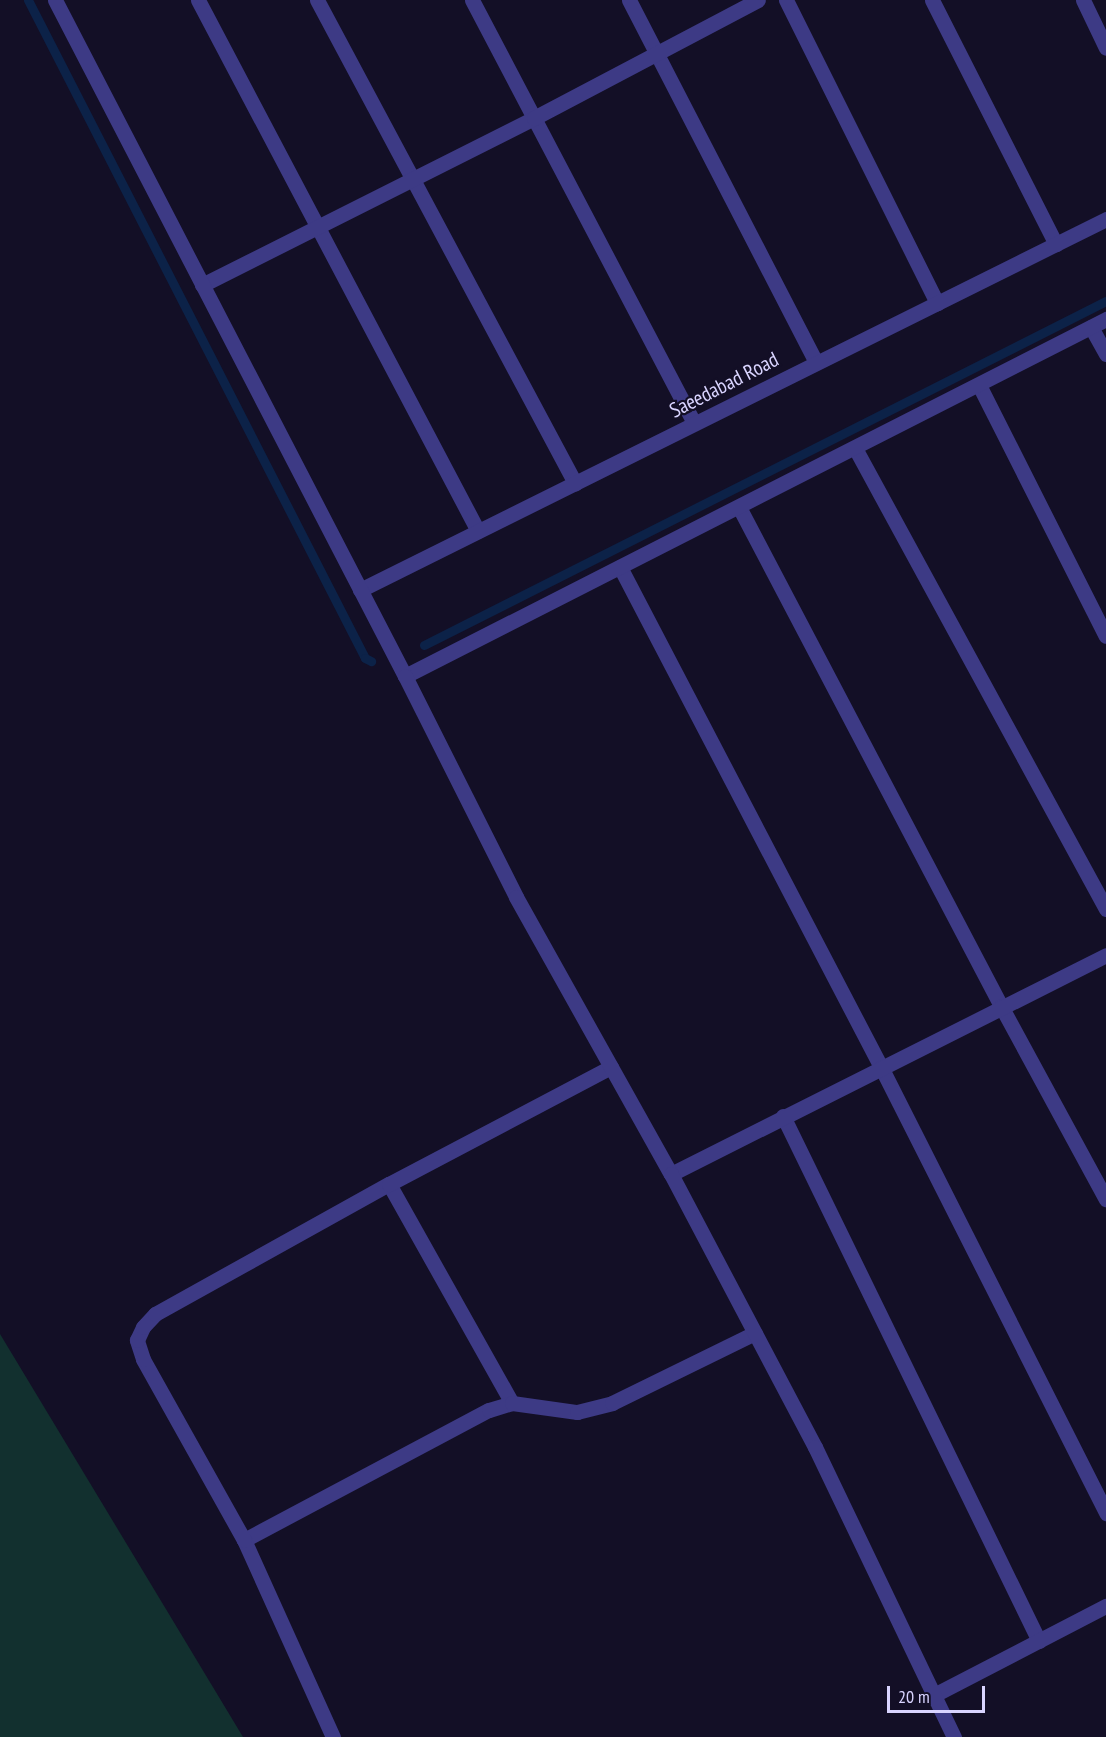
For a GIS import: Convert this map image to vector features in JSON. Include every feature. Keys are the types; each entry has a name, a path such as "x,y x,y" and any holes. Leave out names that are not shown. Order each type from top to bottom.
{"street":[{"path":"55,0 405,676 516,897 671,1174 815,1447 954,1737"},
{"path":"198,0 478,531"},
{"path":"317,0 575,483"},
{"path":"472,0 694,423"},
{"path":"629,0 816,363"},
{"path":"202,285 534,118 758,0"},
{"path":"786,0 937,303"},
{"path":"932,0 1056,244"},
{"path":"1083,0 1106,48"},
{"name":"Saeedabad Road","path":"360,590 1106,219"},
{"path":"405,676 1106,319"},
{"path":"1091,327 1106,354"},
{"path":"979,385 1106,636"},
{"path":"855,448 1106,909"},
{"path":"739,507 1001,1006 1106,1199"},
{"path":"620,567 881,1067 1106,1513"},
{"path":"671,1174 1106,955"},
{"path":"333,1737 244,1540 143,1359 137,1340 155,1314 389,1184 611,1067"},
{"path":"783,1116 1039,1641"},
{"path":"389,1184 512,1403"},
{"path":"244,1540 489,1410 512,1403 577,1412 612,1403 755,1333"},
{"path":"934,1695 1106,1606"}],"green space":[{"path":"0,1334 149,1581 243,1737 0,1737"}],"waterway":[{"path":"28,0 365,658 371,661"},
{"path":"424,645 1106,301"}]}
